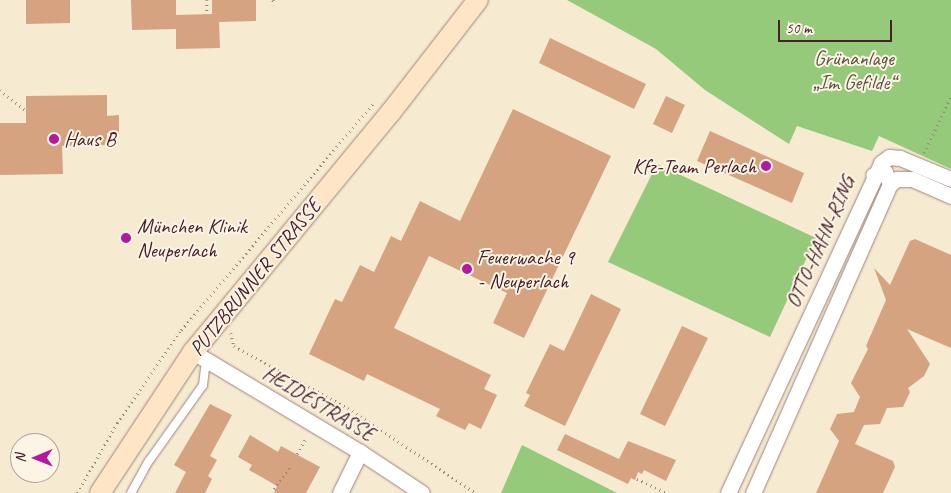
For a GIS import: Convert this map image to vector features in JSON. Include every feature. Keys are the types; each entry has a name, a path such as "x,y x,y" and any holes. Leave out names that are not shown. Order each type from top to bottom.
{"main road":[{"name":"PUTZBRUNNER STRASSE","path":"100,493 199,356 478,0"}],"street":[{"path":"873,175 881,163 889,157 918,165 951,179"},
{"name":"OTTO-HAHN-RING","path":"728,493 873,175 886,172 890,184 752,493"},
{"path":"890,184 897,179 912,179 951,196"},
{"name":"HEIDESTRASSE","path":"199,356 360,452 422,493"},
{"path":"340,493 360,452"}],"lane":[{"name":"PUTZBRUNNER STRASSE","path":"131,493 149,461 202,385 199,356"}],"path":[{"path":"207,0 207,14"},
{"path":"273,0 275,5"},
{"path":"0,90 26,110"},
{"path":"918,165 951,96"},
{"path":"232,326 234,346 348,408 476,493"},
{"path":"297,454 314,424"},
{"path":"274,489 290,466"},
{"path":"637,479 667,493"}],"green space":[{"name":"Grünanlage „Im Gefilde“","path":"567,0 951,0 951,169 879,136 872,151 797,126 789,144 705,90 656,49"},
{"path":"657,164 816,238 770,337 608,262"},
{"path":"522,445 617,493 501,493"}],"building":[{"path":"26,0 70,0 70,23 26,24"},
{"path":"131,0 176,0 176,15 212,14 212,0 256,0 256,21 219,22 220,48 176,49 176,29 132,30"},
{"path":"550,38 646,84 634,109 539,63"},
{"name":"Haus B","path":"107,95 107,116 119,115 119,133 107,133 107,145 62,146 63,174 0,175 0,123 26,123 26,96"},
{"path":"666,96 685,105 672,133 653,124"},
{"path":"513,109 611,156 524,338 493,323 507,293 429,256 394,328 491,375 484,389 497,395 481,429 469,423 465,430 436,416 440,409 367,374 364,381 309,354 335,299 342,302 360,265 374,272 391,236 401,241 420,201 460,221"},
{"path":"710,131 804,173 792,203 697,161"},
{"path":"915,239 951,255 951,348 907,329 930,364 924,376 908,388 910,392 903,407 887,408 880,424 864,425 855,444 893,461 895,467 883,493 816,493 839,441 830,429 837,414 854,412 860,397 851,383 868,349 866,346 886,300 874,268 890,285 910,241"},
{"path":"591,294 621,309 565,426 524,406 530,395 526,393 550,344 564,351"},
{"path":"682,326 708,338 665,426 640,414"},
{"path":"210,404 232,415 210,456 217,460 208,476 212,479 205,493 175,493 186,472 174,465"},
{"path":"565,434 619,459 628,441 676,460 666,481 644,470 642,474 638,472 635,480 631,478 628,484 557,450"},
{"path":"250,435 278,452 281,446 320,467 306,493 274,493 277,486 249,470 252,465 238,457"}],"place":[{"name":"Haus B","path":"54,139"},
{"name":"Kfz-Team Perlach","path":"766,166"},
{"name":"München Klinik Neuperlach","path":"126,238"},
{"name":"Feuerwache 9 - Neuperlach","path":"467,269"}]}
